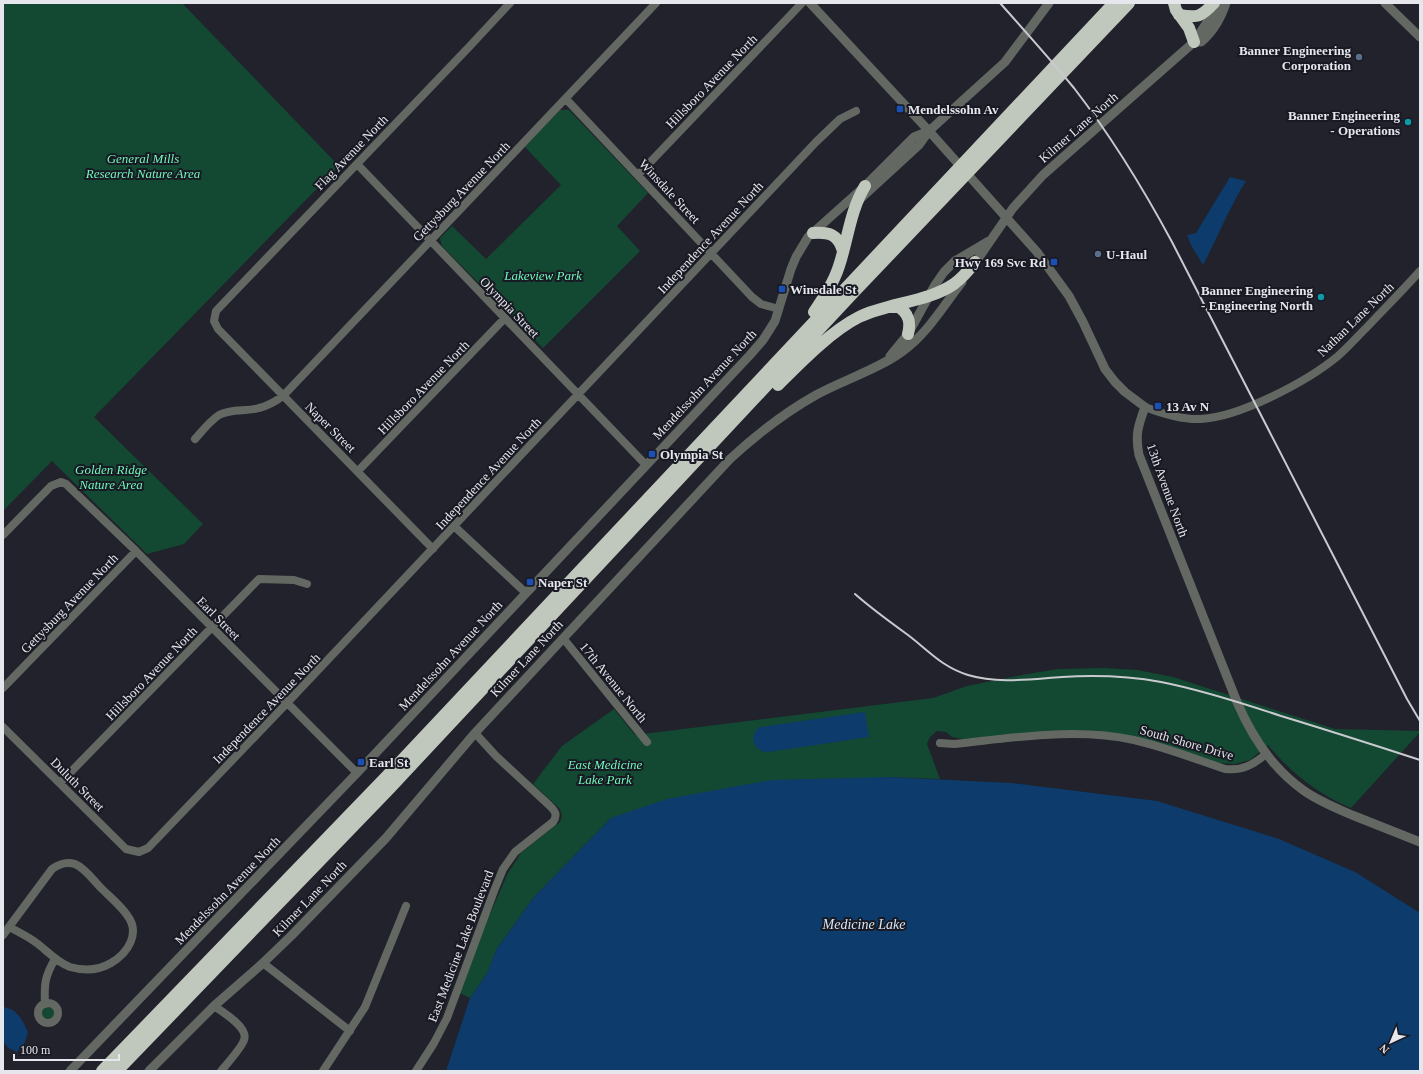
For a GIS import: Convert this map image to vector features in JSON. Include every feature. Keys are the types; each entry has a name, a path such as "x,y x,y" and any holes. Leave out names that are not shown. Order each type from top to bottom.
{"highway":[{"path":"1079,48 1114,3"},
{"path":"102,1071 386,776 745,394 943,191 1079,48 1129,3"},
{"path":"1174,3 1176,10 1189,28 1194,42"},
{"path":"1179,15 1197,17 1214,3"},
{"path":"745,394 824,297 837,272 856,203 865,186"},
{"path":"117,1071 390,788 704,452 943,191"},
{"path":"813,233 823,232 834,236 841,243 843,251"},
{"path":"704,452 752,411 802,361 838,330 858,317 884,307 947,288 975,262"},
{"path":"884,307 894,306 903,310 910,320 908,334"},
{"path":"99,1071 119,1053"}],"street":[{"name":"Flag Avenue North","path":"214,321 216,311 510,3"},
{"name":"Gettysburg Avenue North","path":"195,439 220,415 237,410 258,409 272,404 283,396 656,3"},
{"name":"Hillsboro Avenue North","path":"638,175 802,3"},
{"path":"810,3 1037,252 1069,296 1106,369 1115,382 1125,392 1145,407"},
{"name":"Mendelssohn Avenue North","path":"813,233 869,193 919,145 928,131 1005,62 1049,3"},
{"name":"Kilmer Lane North","path":"149,1071 214,1006 292,935 386,838 475,733 730,459 753,438 776,421 816,395 871,370 904,351 923,332 1013,208 1043,175 1194,42 1213,13 1217,3"},
{"name":"Kilmer Lane North","path":"1194,42 1201,42 1206,38 1224,12 1226,3"},
{"path":"1385,3 1420,37"},
{"name":"Winsdale Street","path":"566,99 712,252 752,297 761,304 779,309"},
{"name":"Independence Avenue North","path":"139,852 148,848 287,704 816,142 840,119 856,111"},
{"name":"Mendelssohn Avenue North","path":"70,1071 357,773 763,340 779,309 796,257 808,237 865,186 914,137 928,131"},
{"name":"Olympia Street","path":"357,164 646,465"},
{"name":"Kilmer Lane North","path":"883,362 908,334 944,272 955,261 990,241"},
{"name":"Nathan Lane North","path":"1145,407 1167,415 1182,418 1200,419 1217,417 1256,403 1299,382 1338,356 1420,271"},
{"name":"Hillsboro Avenue North","path":"358,471 505,318"},
{"name":"Naper Street","path":"214,321 218,329 433,548"},
{"name":"13th Avenue North","path":"1145,407 1139,422 1136,437 1139,455 1248,727 1266,754"},
{"name":"Earl Street","path":"3,535 51,486 61,482 70,487 136,551 357,773"},
{"path":"454,526 526,593"},
{"name":"Gettysburg Avenue North","path":"3,688 136,551"},
{"name":"Hillsboro Avenue North","path":"60,784 259,579 294,580 307,584"},
{"name":"17th Avenue North","path":"563,638 646,742"},
{"name":"Duluth Street","path":"3,727 126,849 139,852"},
{"name":"East Medicine Lake Boulevard","path":"416,1071 434,1043 447,1018 503,869 515,852 553,822 556,817 555,812 550,806 496,756 475,733"},
{"name":"South Shore Drive","path":"940,743 954,744 1067,734 1101,736 1134,740 1225,769 1233,770 1248,767 1266,754"},
{"path":"1266,754 1287,777 1304,791 1322,802 1420,842"},
{"path":"3,935 52,869 62,863 69,862 81,868 128,916 133,928 133,934 131,944 124,953 105,966 95,969 77,968 70,967 55,959 30,939 9,927"},
{"path":"323,1071 365,1007 406,906"},
{"path":"45,1004 44,985 46,975 55,959"},
{"path":"263,963 350,1031"},
{"path":"214,1006 237,1023 245,1032 245,1039 221,1071"}],"green space":[{"name":"General Mills Research Nature Area","path":"3,3 182,3 339,166 94,417 203,524 184,544 147,554 52,461 3,511"},
{"name":"Lakeview Park","path":"560,110 569,110 648,193 617,226 640,251 543,348 442,246 440,238 452,226 486,259 561,185 525,147"},
{"name":"East Medicine Lake Park","path":"1104,668 1137,670 1173,677 1335,729 1420,732 1351,808 1327,796 1306,782 1286,765 1268,745 1250,760 1235,764 1219,763 1133,736 1065,730 964,739 952,737 946,732 937,731 930,737 927,744 940,779 888,777 611,818 534,897 496,950 488,972 470,998 460,993 480,937 508,873 521,853 560,822 562,816 560,809 533,784 562,746 614,709 635,735 933,698 967,686 1027,674 1059,669"},
{"path":"46,1007 50,1007 54,1013 50,1019 46,1019 42,1015 42,1011"}],"water":[{"path":"1230,177 1246,181 1203,265 1187,235 1196,233"},
{"path":"865,712 869,737 768,752 759,749 754,742 754,734 760,727"},
{"name":"Medicine Lake","path":"888,777 1011,783 1157,801 1279,839 1355,872 1420,913 1420,1071 446,1071 470,998 488,972 496,950 534,897 611,818 667,799 771,780"},
{"path":"3,1007 12,1010 19,1016 28,1033 24,1044 17,1052 8,1048 3,1041"}],"railway":[{"path":"1000,3 1047,56 1088,106 1114,144 1150,202 1407,699 1420,721"},
{"path":"855,594 936,658 951,668 968,675 979,678 1003,680 1099,676 1136,678 1161,682 1222,697 1420,760"}],"place":[{"name":"Banner Engineering Corporation","path":"1359,57"},
{"name":"Mendelssohn Av","path":"900,109"},
{"name":"Banner Engineering - Operations","path":"1408,122"},
{"name":"U-Haul","path":"1098,254"},
{"name":"Hwy 169 Svc Rd","path":"1054,262"},
{"name":"Winsdale St","path":"782,289"},
{"name":"Banner Engineering - Engineering North","path":"1321,297"},
{"name":"13 Av N","path":"1158,406"},
{"name":"Olympia St","path":"652,454"},
{"name":"Naper St","path":"530,582"},
{"name":"Earl St","path":"361,762"}],"park label":[{"name":"Golden Ridge Nature Area","path":"111,476"}]}
